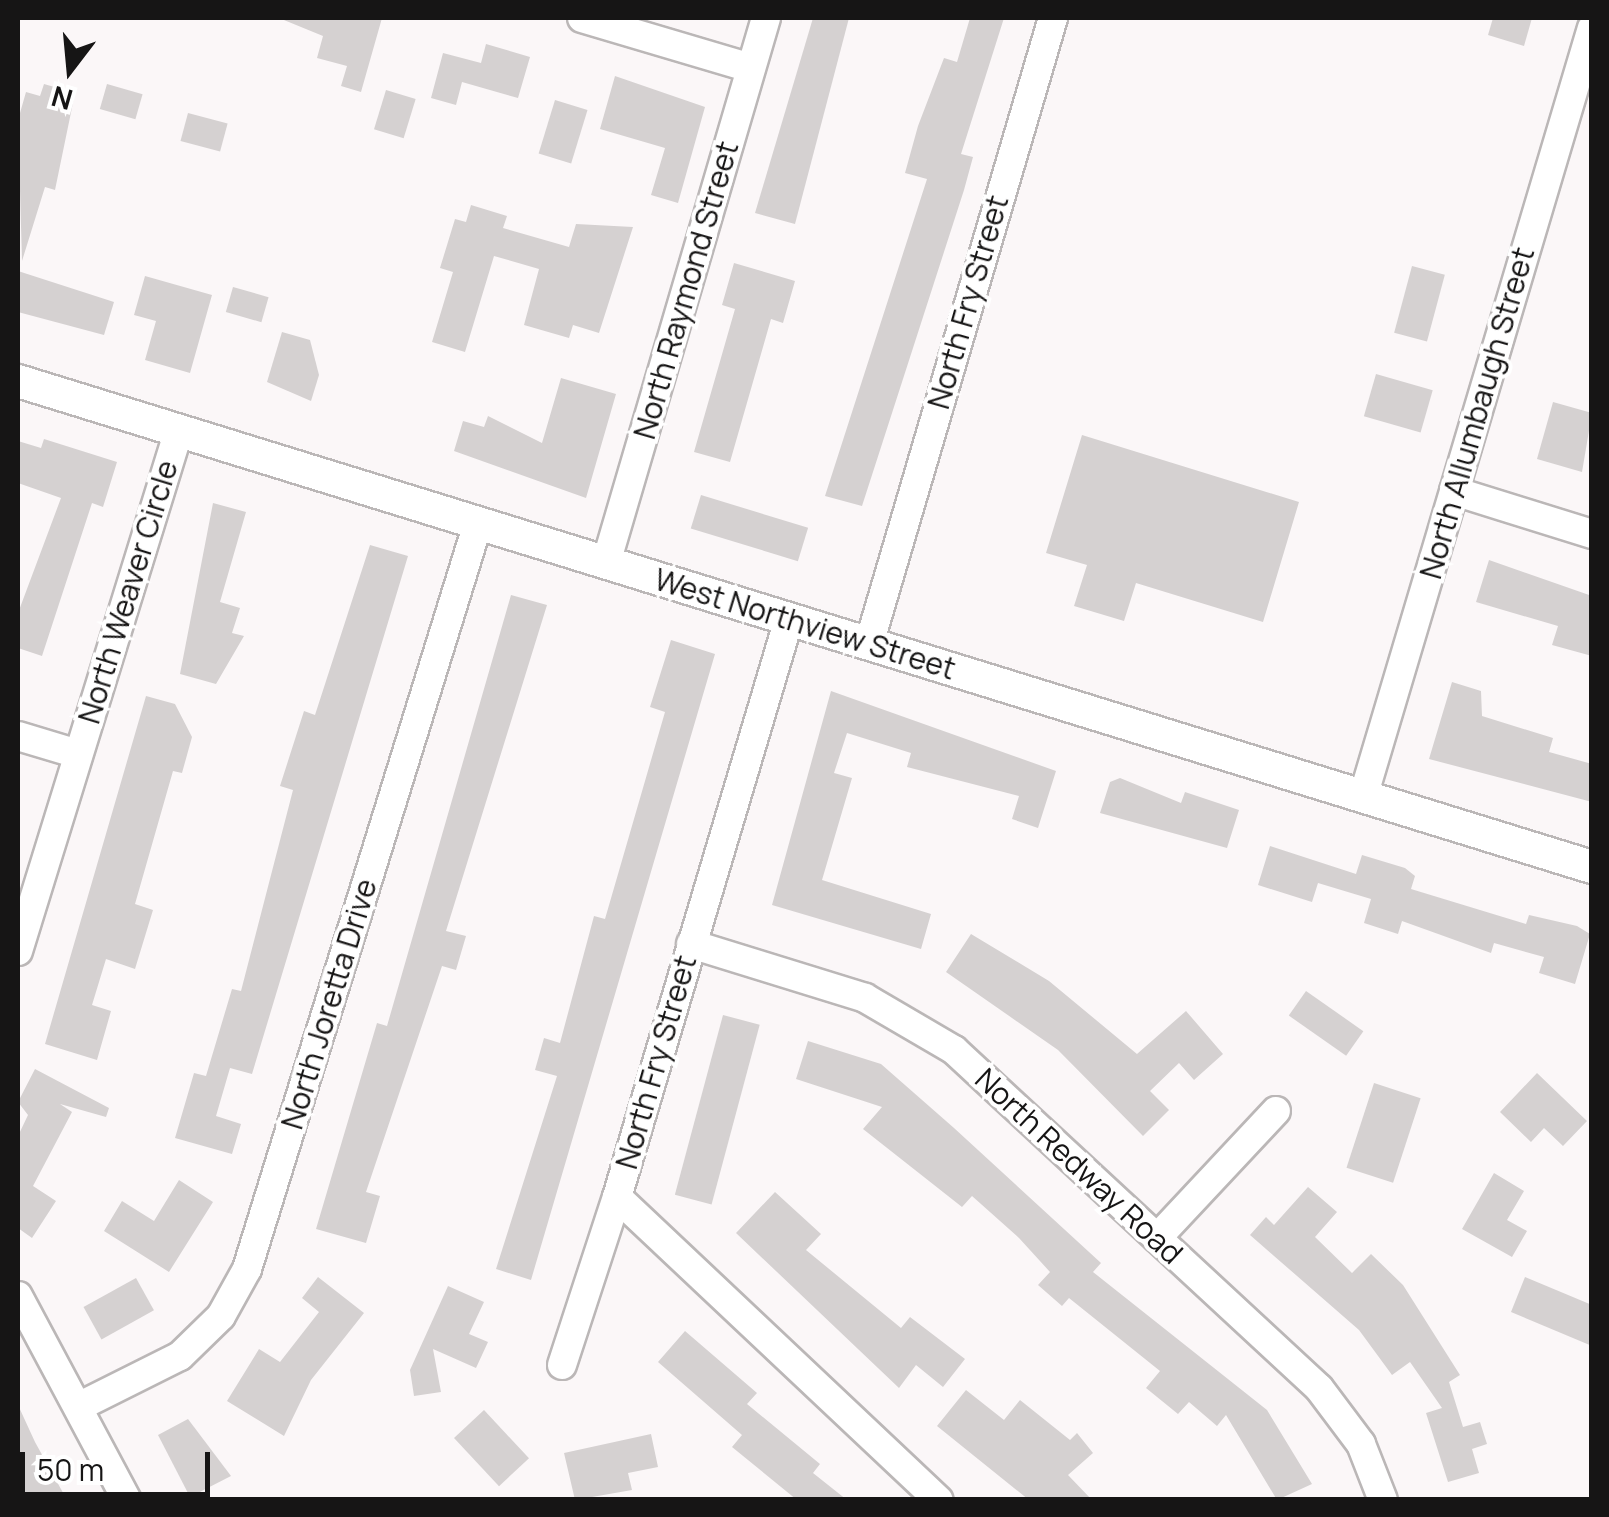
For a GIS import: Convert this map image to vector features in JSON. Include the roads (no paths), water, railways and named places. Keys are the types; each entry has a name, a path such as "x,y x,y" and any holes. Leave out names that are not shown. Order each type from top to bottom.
{"street":[{"path":"582,18 751,68"},
{"name":"North Raymond Street","path":"606,564 766,18"},
{"name":"North Fry Street","path":"869,644 1053,18"},
{"name":"North Allumbaugh Street","path":"1364,797 1586,64 1592,28"},
{"name":"West Northview Street","path":"18,381 1592,867"},
{"name":"North Weaver Circle","path":"18,951 178,430"},
{"path":"1454,491 1592,534"},
{"name":"North Joretta Drive","path":"78,1407 180,1356 221,1316 247,1269 478,522"},
{"name":"North Fry Street","path":"790,618 616,1197 939,1500"},
{"name":"North Weaver Circle","path":"18,736 78,754"},
{"name":"North Redway Road","path":"691,944 913,1022 1319,1388 1361,1444 1383,1500"},
{"path":"1157,1238 1276,1111"},
{"path":"562,1366 616,1197"},
{"path":"18,1296 127,1500"}]}
